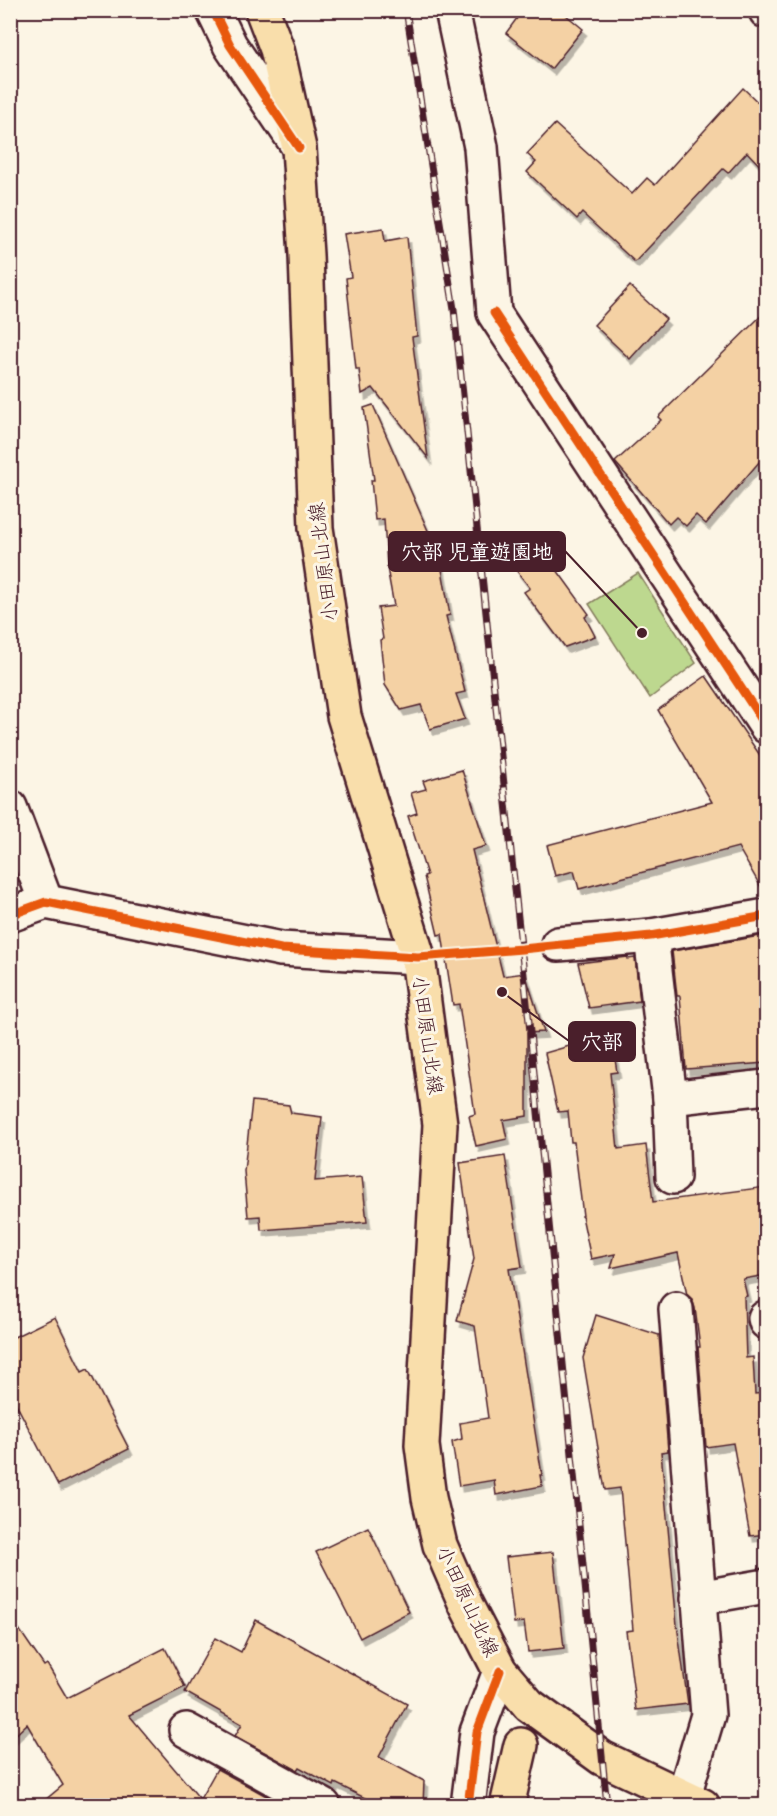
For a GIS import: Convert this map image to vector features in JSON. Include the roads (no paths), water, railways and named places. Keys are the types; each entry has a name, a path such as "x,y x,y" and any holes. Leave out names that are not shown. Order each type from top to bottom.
{"main road":[{"name":"小田原山北線","path":"262,10 278,49 299,148 306,255 316,528 344,716 418,957 440,1124 422,1445 429,1498 440,1545 466,1605 500,1671 529,1705 602,1758 694,1800"},
{"path":"507,1806 521,1745"}],"street":[{"path":"213,10 230,45 299,148"},
{"path":"452,10 481,147 494,313 766,726"},
{"path":"10,807 46,902"},
{"path":"10,915 46,902 281,949 418,957"},
{"path":"558,944 651,936 766,916"},
{"path":"651,936 670,1098 673,1177"},
{"path":"670,1098 766,1087"},
{"path":"676,1309 708,1715 694,1800"},
{"path":"698,1598 766,1586"},
{"path":"468,1806 477,1732 500,1671"},
{"path":"186,1730 324,1806"}],"railway":[{"path":"406,10 454,309 529,1022 607,1806"}],"place":[{"name":"穴部 児童遊園地","path":"642,633"},
{"name":"穴部","path":"502,992"}]}
